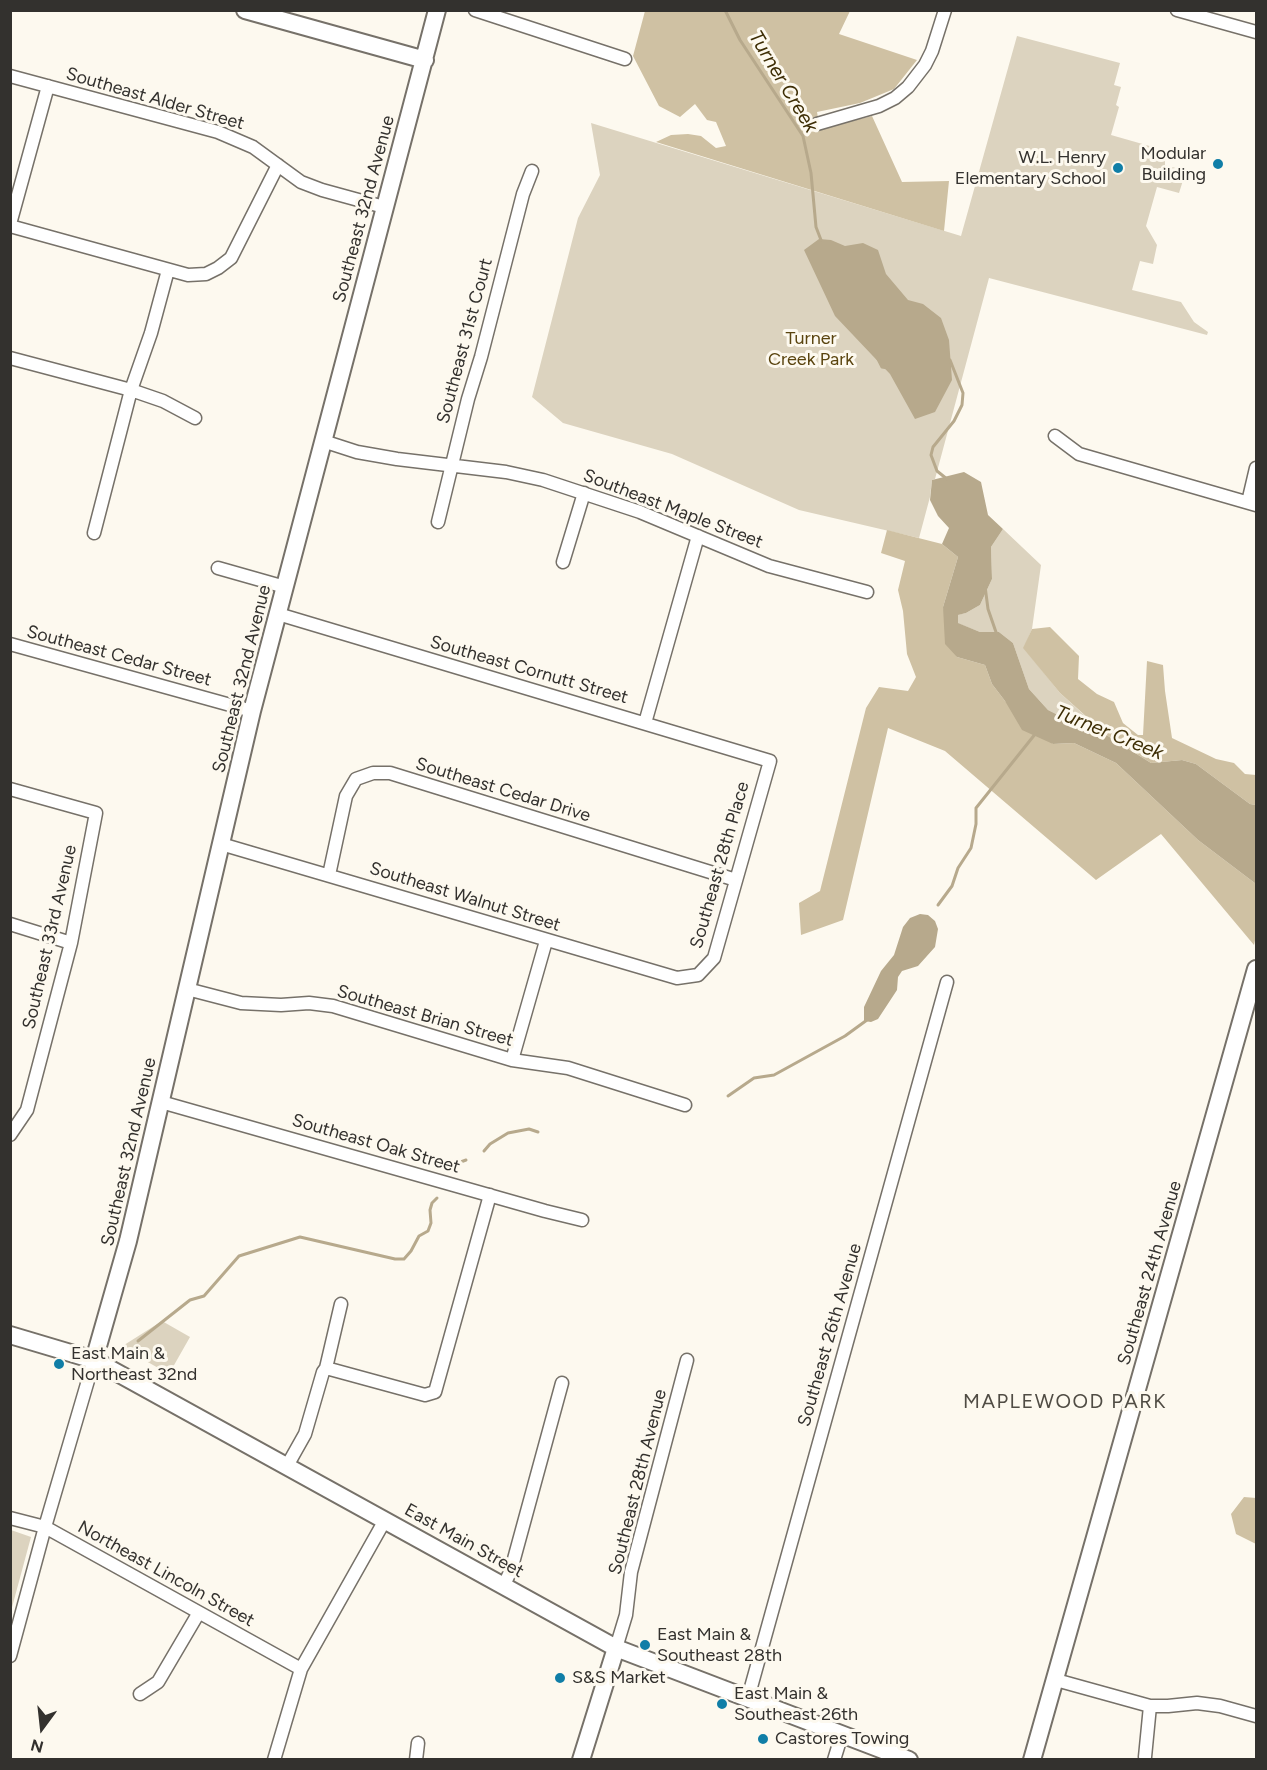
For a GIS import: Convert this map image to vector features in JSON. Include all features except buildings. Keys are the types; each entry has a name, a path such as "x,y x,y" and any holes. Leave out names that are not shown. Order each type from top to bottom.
{"main road":[{"path":"245,10 424,60"},
{"name":"Southeast 32nd Avenue","path":"94,1360 128,1241 252,711 437,10"},
{"name":"Southeast 24th Avenue","path":"1032,1760 1257,969"},
{"name":"East Main Street","path":"10,1335 94,1360 616,1648 909,1760"},
{"path":"581,1760 616,1648"}],"street":[{"path":"475,10 625,59"},
{"path":"817,124 879,106 895,98 908,87 925,65 932,51 945,10"},
{"path":"1177,10 1257,32"},
{"name":"Southeast Alder Street","path":"10,76 218,132 253,147 302,182 322,190 384,207"},
{"path":"48,87 10,225 168,270 188,275 206,274 231,258 278,165"},
{"name":"Southeast 31st Court","path":"438,522 523,194 532,171"},
{"path":"94,533 131,390 151,333 168,270"},
{"path":"10,358 131,390 163,401 195,418"},
{"path":"1055,436 1079,454 1252,503 1257,468"},
{"name":"Southeast Maple Street","path":"323,441 357,452 516,474 543,480 640,512 769,566 867,592"},
{"path":"563,562 584,493"},
{"path":"645,723 698,536"},
{"path":"218,568 285,587"},
{"name":"Southeast Cornutt Street","path":"278,614 770,761"},
{"name":"Southeast Cedar Street","path":"10,644 252,711"},
{"name":"Southeast 28th Place","path":"698,975 714,958 770,761"},
{"name":"Southeast Cedar Drive","path":"329,875 346,796 356,780 373,773 390,773 736,880"},
{"name":"Southeast 33rd Avenue","path":"10,789 96,813 71,944 27,1110 10,1135"},
{"name":"Southeast Walnut Street","path":"221,844 677,978 698,975"},
{"path":"10,924 71,944"},
{"path":"512,1060 546,941"},
{"name":"Southeast 26th Avenue","path":"748,1698 947,982"},
{"name":"Southeast Brian Street","path":"187,989 242,1003 281,1005 309,1003 333,1006 512,1060 568,1068 686,1105"},
{"name":"Southeast Oak Street","path":"161,1102 582,1220"},
{"path":"326,1368 425,1395 435,1392 490,1195"},
{"path":"287,1466 305,1434 326,1368 341,1304"},
{"path":"10,1656 94,1360"},
{"name":"Southeast 28th Avenue","path":"616,1648 626,1615 631,1572 687,1360"},
{"path":"504,1585 512,1567 562,1383"},
{"name":"Northeast Lincoln Street","path":"10,1518 45,1527 301,1670"},
{"path":"274,1760 301,1670 385,1520"},
{"path":"140,1694 158,1682 198,1614"},
{"path":"1056,1680 1150,1706 1197,1703 1220,1706 1257,1716"},
{"path":"1145,1757 1150,1706"},
{"path":"834,1760 842,1734"},
{"path":"416,1760 418,1743"}],"green space":[{"name":"Turner Creek Park","path":"1017,36 1120,63 1114,85 1121,87 1116,105 1119,107 1111,135 1153,147 1151,157 1165,161 1165,165 1186,171 1179,193 1157,187 1146,226 1157,245 1153,264 1140,261 1132,290 1181,302 1194,322 1208,332 1207,335 989,278 935,479 932,480 919,538 799,510 672,454 563,423 532,397 578,218 600,175 591,123 961,236"},
{"path":"1003,529 1041,565 1032,629 1024,648 1060,693 1094,724 1078,725 1048,710 1029,689 1013,643 999,632 980,632 957,623 957,615 980,605 992,579 991,547"},
{"path":"162,1321 190,1337 169,1374 121,1347"},
{"path":"10,1530 31,1537 11,1611"}],"shaded area":[{"path":"645,11 850,11 839,34 917,60 894,89 860,103 817,112 820,129 872,116 902,182 949,181 944,231 656,142 671,135 688,134 701,136 716,148 726,146 716,122 707,120 695,104 680,117 659,106 633,56"},
{"path":"819,239 831,240 845,246 863,243 878,250 886,274 908,300 923,304 941,318 949,340 952,380 935,412 915,419 890,374 835,316 804,250"},
{"path":"964,472 981,482 988,515 1003,529 991,547 992,579 980,605 958,615 958,623 980,632 999,632 1013,643 1029,689 1048,710 1078,725 1094,724 1108,736 1151,763 1182,760 1196,764 1250,804 1256,805 1256,884 1198,840 1116,763 1074,743 1053,744 1022,730 992,684 985,665 957,657 945,644 943,607 958,557 942,544 949,528 938,516 930,500 932,480"},
{"path":"887,530 942,544 958,557 943,607 957,657 985,665 992,684 1005,701 1053,744 1074,743 1116,763 1198,840 1256,884 1254,945 1161,834 1096,880 945,751 888,728 843,920 801,935 799,903 820,891 866,708 879,687 908,691 916,677 907,654 903,611 898,590 905,561 881,553"},
{"path":"1050,627 1079,656 1078,679 1097,694 1114,702 1123,723 1138,735 1143,735 1147,661 1163,665 1172,738 1216,759 1234,763 1245,774 1256,775 1256,805 1250,804 1196,764 1182,760 1151,763 1108,736 1060,693 1023,648 1032,629"},
{"path":"920,914 928,915 935,921 938,929 935,947 918,966 902,971 898,977 897,990 878,1019 871,1022 864,1021 864,1007 881,971 894,955 903,927 910,918"},
{"path":"1244,1497 1256,1498 1256,1544 1236,1534 1231,1514"}],"waterway":[{"name":"Turner Creek","path":"725,10 740,40 803,136 811,173 816,227 821,240"},
{"name":"Turner Creek","path":"877,357 882,367 888,368"},
{"name":"Turner Creek","path":"947,479 937,471 931,455 933,447 954,421 962,405 963,393 950,360"},
{"name":"Turner Creek","path":"985,586 988,609 997,635"},
{"path":"938,905 952,886 958,868 971,848 976,824 976,808 1036,733"},
{"path":"728,1096 754,1078 774,1075 845,1036 867,1020"},
{"path":"484,1151 490,1144 508,1133 529,1129 538,1132"},
{"path":"450,1166 466,1160"},
{"path":"138,1341 190,1300 204,1296 239,1256 300,1237 395,1259 404,1259 419,1236 428,1231 431,1223 430,1210 437,1198"}],"place":[{"name":"Modular Building","path":"1218,164"},
{"name":"W.L. Henry Elementary School","path":"1118,168"},
{"name":"East Main & Northeast 32nd","path":"59,1364"},
{"name":"East Main & Southeast 28th","path":"645,1645"},
{"name":"S&S Market","path":"560,1678"},
{"name":"East Main & Southeast 26th","path":"722,1704"},
{"name":"Castores Towing","path":"763,1739"}],"district":[{"name":"MAPLEWOOD PARK","path":"1065,1402"}]}
